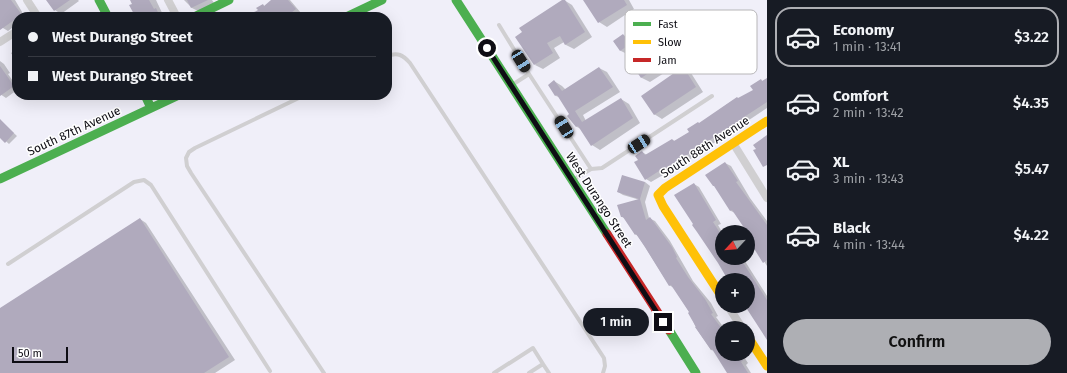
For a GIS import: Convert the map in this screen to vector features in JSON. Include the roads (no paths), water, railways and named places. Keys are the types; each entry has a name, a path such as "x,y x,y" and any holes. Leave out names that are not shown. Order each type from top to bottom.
{"street":[{"path":"27,0 35,12"},
{"path":"98,0 105,12"},
{"path":"168,0 174,12"},
{"path":"204,12 229,0"},
{"path":"357,12 382,0"},
{"name":"West Durango Street","path":"456,0 696,373"},
{"path":"0,42 12,34"},
{"path":"147,100 151,108"},
{"name":"South 87th Avenue","path":"0,179 168,100"},
{"name":"South 88th Avenue","path":"715,286 663,206 658,195 665,188 767,121"},
{"path":"733,143 767,198"},
{"path":"755,348 767,366"}],"lane":[{"path":"498,25 590,169"},
{"path":"392,55 398,53 404,56 410,63 604,358 605,366 603,373"},
{"path":"511,85 529,74"},
{"path":"572,181 590,169 602,168 712,96"},
{"path":"296,100 195,148 189,152 186,158 187,166 191,173 324,373"},
{"path":"8,264 134,182 144,180 152,185 269,372"},
{"path":"494,373 533,348 549,373"},
{"path":"529,373 544,364"}]}
